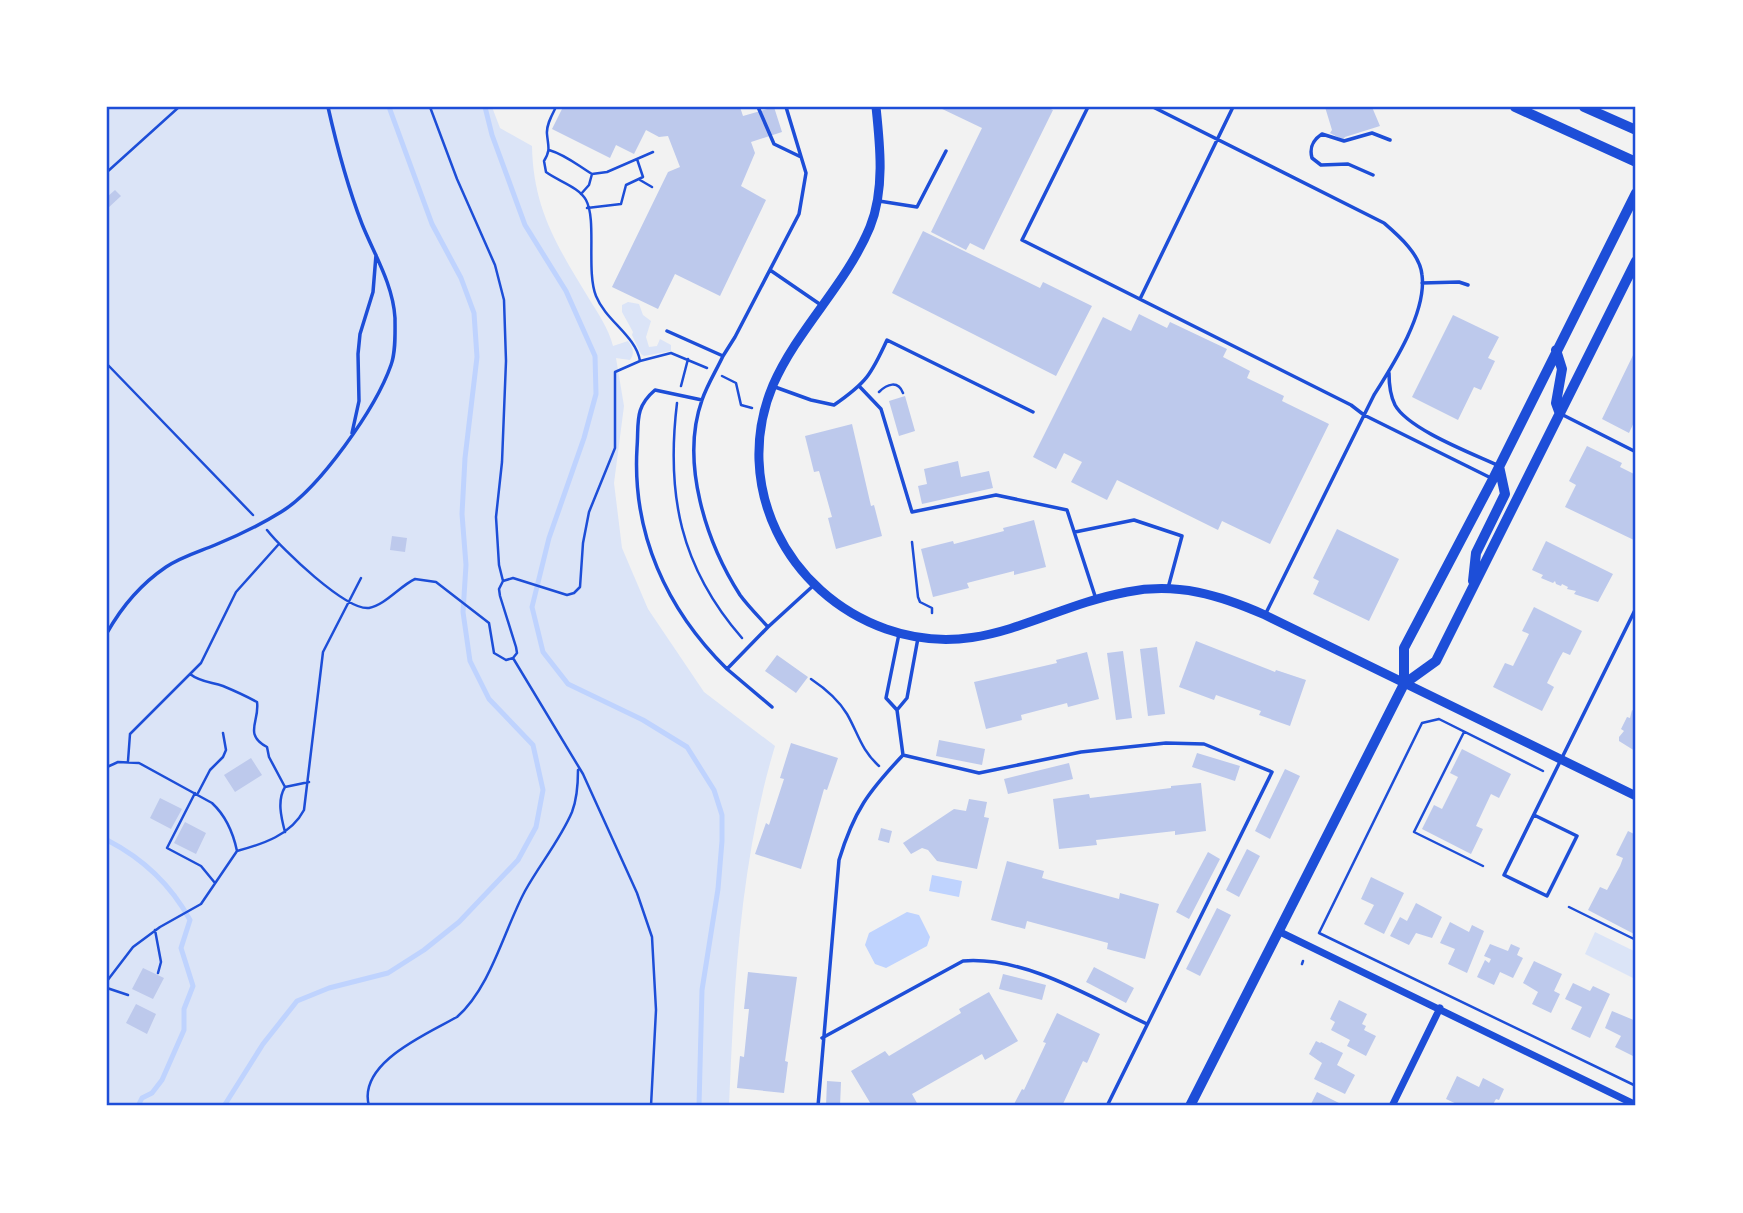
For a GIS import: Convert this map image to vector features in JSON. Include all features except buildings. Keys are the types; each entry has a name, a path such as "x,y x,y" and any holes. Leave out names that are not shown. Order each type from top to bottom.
{"main road":[{"path":"1515,107 1636,162"},
{"path":"1584,107 1636,130"},
{"path":"1190,1106 1404,684 1404,648 1493,479 1636,193"},
{"path":"1404,684 1436,662 1636,261"},
{"path":"1556,350 1562,369 1556,402 1560,414"},
{"path":"1472,590 1476,554 1505,494 1499,466"}],"street":[{"path":"876,107 879,139 877,201 871,225 855,257 793,349 773,386 761,434 762,488 769,513 792,558 832,602 850,613 899,634 918,638 962,640 1010,630 1096,599 1128,591 1198,591 1228,598 1636,796"},
{"path":"1278,931 1636,1105"},
{"path":"1392,1106 1440,1008"}],"lane":[{"path":"107,633 120,610 145,583 168,566 234,537 284,510 328,467 369,411 382,387 392,363 395,316 376,254 362,224 339,155 328,107"},
{"path":"758,107 774,144 801,157"},
{"path":"768,627 742,597 721,562 700,506 695,457 696,426 702,400 723,356 799,214 806,173 786,107"},
{"path":"1088,107 1022,240 1493,479"},
{"path":"1153,107 1384,223 1410,248 1422,274 1419,310 1265,615"},
{"path":"1165,113 1168,107"},
{"path":"1140,299 1233,107"},
{"path":"1373,175 1348,164 1321,165 1312,158 1311,147 1315,139 1322,134 1344,141 1372,133 1390,140"},
{"path":"877,201 917,207 946,151"},
{"path":"351,435 359,401 359,344 373,292 376,254"},
{"path":"770,270 823,306"},
{"path":"1422,283 1460,282 1468,285"},
{"path":"667,331 723,356"},
{"path":"773,386 834,405 860,387 887,340 1033,412"},
{"path":"1389,372 1394,404 1406,419 1499,466"},
{"path":"860,387 881,409 912,512 996,495 1067,510 1096,599"},
{"path":"702,400 655,390 644,399 638,412 635,475 641,514 653,562 685,620 708,650 772,707"},
{"path":"1560,414 1636,452"},
{"path":"1075,532 1134,520 1182,536 1168,589"},
{"path":"727,668 814,585"},
{"path":"1534,815 1577,836 1547,896 1504,875 1636,608"},
{"path":"899,634 886,698 897,710 903,755"},
{"path":"897,710 907,698 918,638"},
{"path":"903,755 979,773 1081,752 1166,743 1204,744 1272,772 1107,1106"},
{"path":"818,1106 839,860 850,825 872,788 903,755"},
{"path":"822,1038 963,961 984,959 1049,976 1147,1024"}],"path":[{"path":"107,172 179,107"},
{"path":"429,107 495,265 504,300 505,386 496,517 499,565 503,581 499,589 516,647 513,658 578,767 637,893 653,937 656,1010 651,1106"},
{"path":"556,107 547,133 549,150 544,161 546,172 585,199 595,295 621,331 635,344 640,361"},
{"path":"549,150 565,155 592,174 607,172 653,152"},
{"path":"587,208 621,204 626,185 643,177 637,159"},
{"path":"580,195 589,185 592,174"},
{"path":"640,180 652,187"},
{"path":"107,364 261,523 278,545 348,602 363,608 376,606 415,579 429,579 485,618 489,623 494,653 506,660 513,658"},
{"path":"879,391 886,385 894,384 901,388 903,393"},
{"path":"912,541 918,597 920,602 932,608 932,613"},
{"path":"128,761 130,734 205,657 236,592 278,545"},
{"path":"107,981 133,947 155,930 201,904 237,851 264,843 285,832 304,810 323,652 361,578"},
{"path":"503,581 513,578 554,591"},
{"path":"190,674 198,681 218,684 257,702 254,732 256,739 267,747 269,757 285,787"},
{"path":"811,679 831,693 847,714 860,744 886,773"},
{"path":"1545,772 1439,719 1422,723 1319,934 1636,1086"},
{"path":"1464,732 1414,831 1483,866"},
{"path":"215,883 201,866 167,848 210,770 223,757 226,750 223,733"},
{"path":"107,767 128,761 138,763 196,793 222,812 237,851"},
{"path":"369,1106 367,1088 376,1070 401,1050 457,1017 481,986 526,890 572,811 577,792 578,767"},
{"path":"285,787 309,782"},
{"path":"285,787 281,796 285,832"},
{"path":"1569,907 1636,940"},
{"path":"155,930 161,962 158,973"},
{"path":"107,988 128,995"}],"shaded area":[{"path":"107,107 492,107 500,128 532,146 537,189 557,243 609,333 613,346 628,341 633,350 630,360 616,358 624,406 614,483 622,548 648,609 704,692 775,746 763,790 746,879 733,1015 729,1106 107,1106"},
{"path":"628,302 639,304 643,315 651,321 646,337 649,347 657,346 660,339 671,345 671,351 644,356 641,354 622,312 622,305"},
{"path":"1595,932 1636,952 1635,979 1585,954"}],"water":[{"path":"932,875 962,881 959,897 929,891"},
{"path":"907,912 919,915 930,937 927,946 886,968 875,964 865,945 869,933"}],"waterway":[{"path":"224,1106 263,1044 297,1001 329,988 388,973 424,950 459,922 518,860 536,827 543,790 533,745 489,699 470,661 463,612 466,565 462,514 465,458 477,357 474,313 461,278 432,224 389,107"},
{"path":"485,107 492,135 525,225 566,291 595,356 596,394 584,438 549,538 532,607 543,652 568,684 643,720 687,747 714,790 722,815 718,889 702,990 699,1106"},
{"path":"107,840 144,864 165,884 190,920 181,948 193,986 184,1009 184,1030 162,1080 152,1093 142,1098 138,1106"}]}
